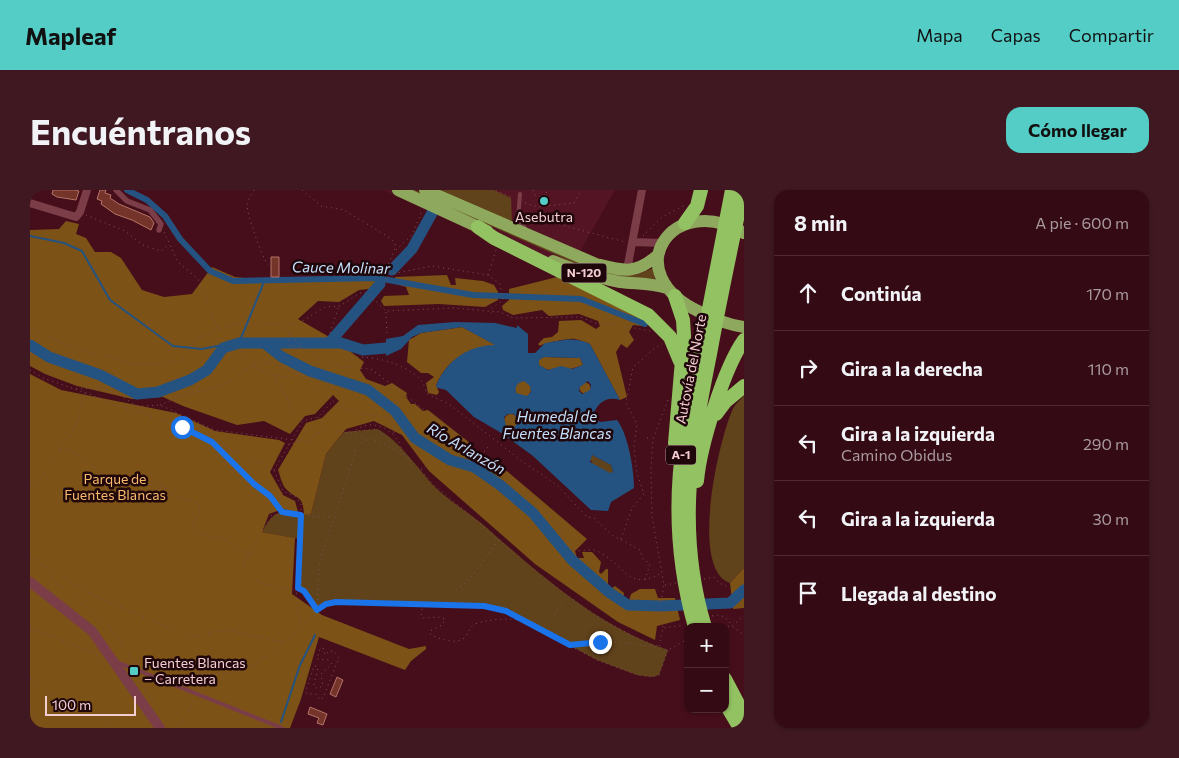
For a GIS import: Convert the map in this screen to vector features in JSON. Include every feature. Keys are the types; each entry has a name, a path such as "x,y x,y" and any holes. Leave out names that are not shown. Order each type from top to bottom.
{"highway":[{"name":"N-120","path":"398,190 434,201 586,260 627,270"},
{"path":"627,270 642,268 660,249 670,232 685,223 697,206 701,190"},
{"name":"A-1","path":"732,190 734,206"},
{"name":"A-1","path":"734,206 743,190"},
{"name":"N-120","path":"434,201 478,227 586,274 619,282 656,284 712,318 744,327"},
{"name":"Autovía del Norte","path":"688,568 678,523 679,479 684,438 706,344 734,206"},
{"path":"685,223 716,222 744,233"},
{"path":"478,227 502,242 648,315 663,328 673,343 682,375"},
{"path":"660,249 658,267 671,292 684,328 682,375 671,488 673,534 688,568"},
{"path":"692,623 688,568 696,506 698,472 718,397 744,340"},
{"path":"708,433 725,402 744,386"},
{"name":"A-1","path":"688,568 708,623"},
{"path":"725,668 731,702 740,728"},
{"path":"731,702 744,715"}],"main road":[{"path":"30,582 89,627 115,661 160,728"}],"street":[{"path":"30,203 76,216 80,212 87,190"},
{"path":"116,190 127,201 150,210 161,224 159,230"},
{"path":"627,270 634,241 642,190"},
{"path":"634,241 660,249"}],"lane":[{"path":"520,194 518,219 530,231 574,251 586,260"},
{"path":"115,661 282,728"}],"path":[{"path":"254,190 248,199 247,207 262,257 268,265"},
{"path":"302,190 322,206 344,210 390,238 395,244 396,250"},
{"path":"496,190 511,197"},
{"path":"533,190 538,196 543,198 548,190"},
{"path":"524,206 524,202 539,207 574,203 581,190"},
{"path":"390,272 387,265 396,250 412,234 421,213 434,201"},
{"path":"518,219 532,217 624,242 634,241 642,236 674,209 684,205 697,206"},
{"path":"85,215 125,231 143,245 161,251 169,244"},
{"path":"159,230 164,233 178,258 178,262 198,279 218,329"},
{"path":"488,275 493,255 502,242"},
{"path":"390,272 392,274 432,266 488,275 497,279 502,291 503,300 491,312"},
{"path":"386,279 390,272"},
{"path":"30,328 75,348 135,364 176,362 184,358 189,352 194,340 218,329 251,324 284,327 296,326 324,307 340,306 360,293 367,293 386,311 446,308 491,312 512,318 580,317 598,324 613,324 652,332"},
{"path":"330,333 340,306"},
{"path":"386,311 384,316 388,334"},
{"path":"284,327 301,347 317,357 346,367 371,369 424,408 462,440 463,446 478,453 517,484 541,507 574,548 580,552 594,549 604,554 629,576 645,581 662,573"},
{"path":"289,334 290,346 301,347"},
{"path":"660,339 664,347"},
{"path":"621,539 632,508 644,494 637,473 634,447 637,424 626,403 633,367 644,359 651,349 662,344"},
{"path":"241,351 253,366 268,375 289,377 298,373"},
{"path":"346,367 357,357 381,359 401,367 421,380 427,394 449,404 523,462 557,485 587,517 594,518 612,535 640,550 643,559 649,561 645,581"},
{"path":"124,407 160,404 190,392 222,386 257,363 273,363 309,378 333,401 358,414 388,417 393,423 394,436 402,450"},
{"path":"30,370 43,378 182,427 274,470 283,490 296,497 301,504 298,588 296,590"},
{"path":"275,376 291,407 304,421"},
{"path":"76,389 98,388 113,390 136,406"},
{"path":"30,487 42,476 76,426 85,393"},
{"path":"661,602 664,585 651,502 653,439 669,396"},
{"path":"274,470 304,421 318,417 333,401"},
{"path":"160,404 215,430 292,438 301,441"},
{"path":"318,417 326,429"},
{"path":"356,430 363,426 377,425 394,436"},
{"path":"288,445 307,441 326,429 348,432 369,438 411,460"},
{"path":"348,432 377,429 402,450 438,489 528,565 616,628 668,650"},
{"path":"317,610 319,566 332,516 356,446 369,438"},
{"path":"647,438 653,439"},
{"path":"212,442 282,512"},
{"path":"481,457 488,448"},
{"path":"60,449 73,451 116,481 162,486 172,494 199,504 200,515 193,523 198,532 218,539 222,538 235,548 250,554"},
{"path":"420,470 432,462 439,464"},
{"path":"283,490 244,565 246,572 252,580 296,590"},
{"path":"270,516 282,512 319,519 332,516"},
{"path":"435,603 467,582 499,539"},
{"path":"41,564 96,597 192,637 216,631 232,631 283,642"},
{"path":"298,588 304,591 317,610"},
{"path":"296,590 301,628"},
{"path":"166,681 182,676 229,674 241,670 262,659 301,628 317,610 326,604 336,602 435,603 492,607 522,620 597,660 625,671 652,678 657,676 662,670 668,650 684,641"},
{"path":"539,630 552,619 563,602"},
{"path":"423,603 421,614 423,618 438,617 445,619 442,625 430,631 430,634 447,640 465,638 475,624 495,618 522,620"},
{"path":"659,647 663,628 662,611"},
{"path":"710,623 721,616 727,619 732,626 744,635"},
{"path":"729,626 744,616"},
{"path":"663,628 684,626"},
{"path":"30,628 115,661"},
{"path":"570,645 618,642 659,647"},
{"path":"323,648 325,655 329,651 334,651 339,658 323,698 318,699 314,693 307,694 306,690 314,666 318,668 314,686 318,689 322,685 321,674 332,664 328,660 317,659 320,649 323,648"},
{"path":"178,728 205,676"},
{"path":"30,679 63,700 89,709 115,728"},
{"path":"30,711 42,728"}],"shaded area":[{"path":"384,190 615,190 566,276"},
{"path":"409,190 415,190 575,261 636,275 653,268 655,279 628,278 588,269"},
{"path":"439,190 494,190 511,198 512,223"},
{"path":"744,396 744,568 730,583 718,573 711,554 709,530 711,503 720,448 726,426 733,409"},
{"path":"377,429 401,448 436,488 481,523 550,582 618,628 668,650 659,675 652,677 637,675 597,660 513,615 492,607 410,602 336,602 326,604 317,610 304,591 298,588 300,539 262,532 268,522 278,513 311,514 326,454 344,432"},
{"path":"592,455 611,465 613,472 610,474 594,466 589,458"}],"green space":[{"path":"66,221 79,224 76,234 86,238 95,252 111,252 121,258 142,290 164,297 192,294 212,267 235,277 263,280 382,275 369,289 359,290 339,302 318,301 298,319 338,342 364,362 360,370 366,379 385,386 392,383 407,393 406,397 411,404 415,404 423,411 428,410 470,443 468,449 476,456 475,461 478,464 482,460 488,464 495,461 587,539 575,551 577,558 584,558 582,552 592,552 601,562 599,572 601,574 608,569 608,586 611,589 615,586 624,593 623,600 629,601 631,594 640,589 655,589 658,598 675,598 680,620 657,626 655,640 618,622 535,564 429,471 402,435 374,421 346,429 326,454 311,514 304,515 301,501 290,493 282,483 278,470 306,423 322,418 339,401 333,395 315,414 305,416 290,434 264,421 237,425 163,397 132,399 77,386 30,366 30,230 59,229"},
{"path":"447,275 451,285 456,285 455,278 483,281 494,285 498,292 498,300 485,307 439,304 384,306 381,301 384,296 409,295 406,287 396,284 395,277"},
{"path":"557,277 643,320 642,326 633,325 629,332 634,340 627,348 621,344 616,352 627,397 620,400 590,344 572,339 540,346 538,344 544,338 552,337 558,332 559,321 581,320 596,329 600,326 598,321 579,314 549,316 542,310 513,315 503,310 502,306 509,300 509,289"},
{"path":"462,327 496,345 467,353 453,361 436,385 439,392 437,395 428,393 426,383 434,377 428,373 421,373 407,362 409,340 421,333"},
{"path":"544,357 580,358 583,365 566,370 549,370 539,365 538,360"},
{"name":"Parque de Fuentes Blancas","path":"30,374 61,390 176,413 215,431 279,440 285,443 270,472 283,495 295,501 298,512 283,509 269,514 262,532 295,538 292,594 322,615 409,649 426,646 426,649 411,661 405,670 319,637 301,699 290,728 30,728"},
{"path":"523,381 531,389 523,397 515,389"},
{"path":"585,382 591,388 585,394 579,388"},
{"path":"508,414 514,414 518,421 514,428 508,428 504,424 504,418"},
{"path":"744,568 744,608 733,609 730,583"}],"water":[{"name":"Humedal de Fuentes Blancas","path":"455,322 495,323 517,328 517,325 528,334 528,353 535,353 545,343 562,340 578,340 590,344 620,400 611,399 600,403 593,415 600,422 617,420 621,426 630,452 634,488 611,502 608,511 591,510 533,456 503,434 474,417 446,390 438,388 436,386 440,377 459,356 476,348 495,345 462,327 421,333 412,337 401,349 386,356 386,339 403,336 418,325","holes":["544,357 580,358 583,365 572,369 561,366 548,370 539,365 539,360","524,381 530,386 531,392 527,396 516,393 518,384","588,381 591,385 590,390 582,394 579,391 580,387","508,414 514,414 518,422 513,429 506,426 504,417","592,455 611,465 613,472 610,473 590,462"]}],"building":[{"path":"53,190 79,191 76,200 57,197 52,194"},
{"path":"100,190 106,190 105,193 111,195 110,198 119,204 150,217 154,223 151,230 115,214 101,204 102,201 97,199"},
{"path":"271,257 279,257 279,277 271,277"},
{"path":"337,677 343,680 336,697 330,694"},
{"path":"310,707 327,714 323,725 317,723 319,718 308,714"}],"waterway":[{"name":"Cauce Molinar","path":"127,190 147,200 165,216 180,239 210,271 233,281 377,278 473,295 581,299 645,324"},
{"path":"392,270 412,249 432,213"},
{"path":"30,236 64,243 82,251 110,300 173,346 202,349 217,346 223,348"},
{"path":"239,343 264,282"},
{"path":"329,343 380,284"},
{"name":"Río Arlanzón","path":"30,345 49,357 100,375 137,394 158,392 190,380 207,370 223,348 239,343 264,343 282,357 310,371 368,390 395,411 415,438 450,460 474,467 500,485 533,513 572,560 610,593 628,605 661,606 730,603 744,590"},
{"path":"264,343 341,343 363,350 386,348"},
{"path":"281,722 300,665 315,635"}],"place":[{"name":"Asebutra","path":"544,201"},
{"name":"Fuentes Blancas – Carretera","path":"134,671"}],"route":[{"path":"182,427 212,442 254,484 270,496 282,512 301,515 298,588 304,591 317,610 326,604 336,602 410,602 484,606 506,611 570,645 600,642"}]}
